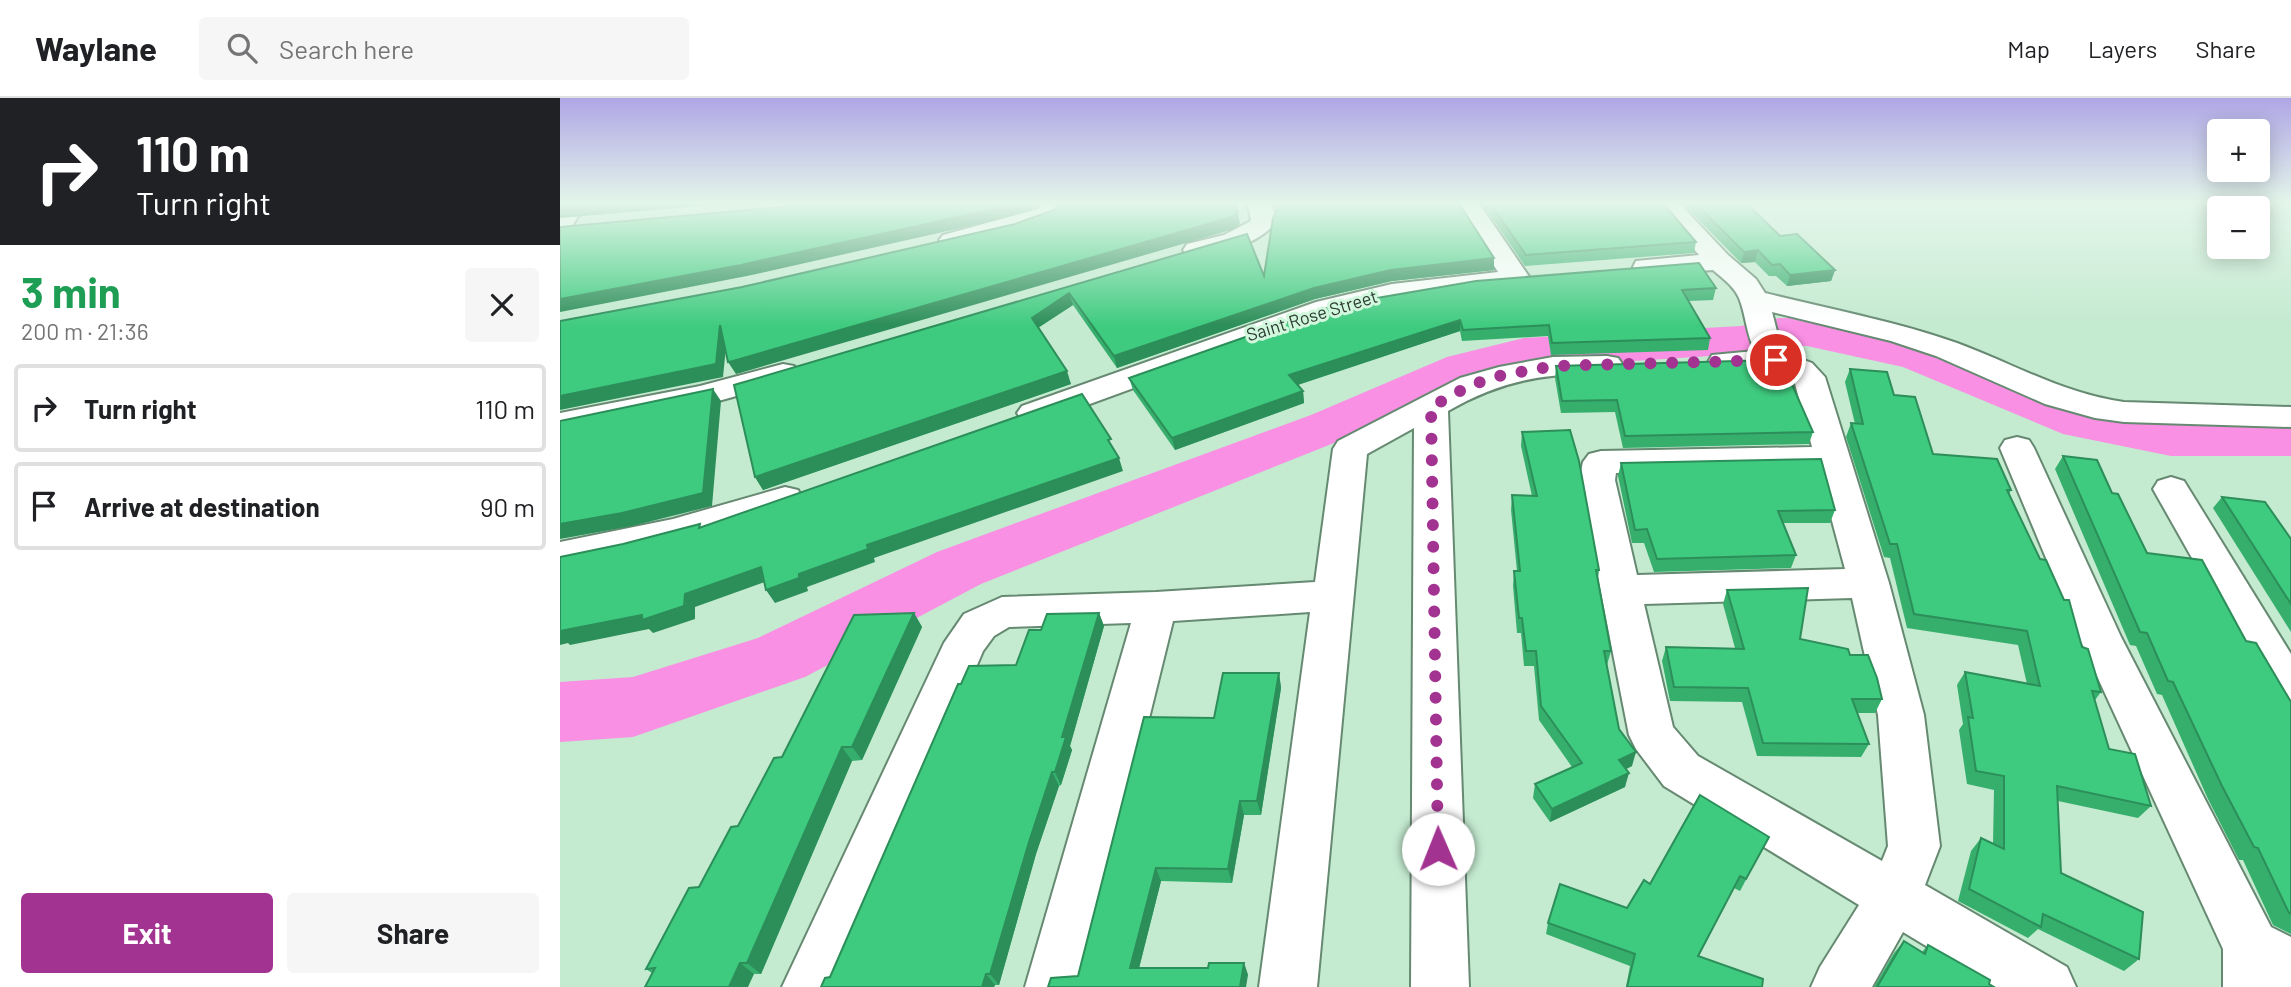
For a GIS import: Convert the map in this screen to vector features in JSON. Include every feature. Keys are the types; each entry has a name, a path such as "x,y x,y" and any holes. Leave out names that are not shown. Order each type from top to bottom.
{"street":[{"path":"922,247 936,243"},
{"path":"1164,260 1219,243"},
{"name":"Saint Rose Street","path":"1011,421 1326,308 1392,292 1529,277 1501,243"},
{"path":"1703,243 1746,285 1763,329 1809,377 1869,583 1900,715 1914,846 1894,896 1840,987"},
{"path":"1611,270 1719,261"},
{"path":"1693,363 1763,329 1901,335 1947,350 2056,397 2095,408 2124,412 2291,417"},
{"path":"1288,987 1350,449 1471,385 1499,376 1553,366 1637,364"},
{"path":"560,423 704,395 810,365"},
{"path":"1431,407 1440,987"},
{"path":"2017,448 2042,510 2126,692 2264,967"},
{"path":"1834,458 1601,462 1597,480 1652,735 1681,771 2047,987"},
{"path":"560,556 633,542 743,513 815,489"},
{"path":"2171,489 2291,692"},
{"path":"1619,590 1869,583"},
{"path":"811,987 965,643 979,625 1002,612 1157,607 1333,596"},
{"path":"1054,987 1157,607"}],"building":[{"path":"838,243 741,265 560,299 560,245"},
{"path":"931,243 1140,243 728,362 720,325 716,364 560,396 560,321 742,287"},
{"path":"1215,243 1251,243 1264,276 1269,243 1485,243 1494,258 1391,270 1314,288 1114,356 1069,293 1032,318 1067,371 755,477 734,385"},
{"path":"1518,243 1677,243 1526,255"},
{"path":"1735,243 1807,243 1835,270 1790,275 1780,264 1772,265 1758,250 1744,252"},
{"path":"1699,263 1716,288 1682,290 1710,338 1552,343 1549,325 1463,330 1460,320 1289,375 1303,391 1172,438 1129,378 1336,305 1476,281"},
{"path":"1773,360 1778,371 1786,371 1813,432 1625,436 1617,400 1562,401 1556,366"},
{"path":"1850,369 1887,372 1894,395 1915,397 1933,454 1997,459 2011,490 2007,490 2040,559 2046,560 2064,600 2069,600 2082,647 2088,649 2101,692 2092,691 2109,749 2135,754 2151,806 2057,786 2061,873 2143,912 2139,959 2043,914 2041,927 1969,889 1981,838 2004,849 2004,776 1976,771 1968,717 1973,718 1965,672 2040,686 2027,631 1914,614 1897,544 1890,544 1851,423 1863,424"},
{"path":"713,389 703,493 622,513 560,524 560,421"},
{"path":"1082,394 1111,439 1108,440 1119,458 867,545 868,549 799,574 799,578 766,590 761,567 685,594 684,606 642,620 642,615 560,631 560,557 700,524 699,528"},
{"path":"1570,430 1579,461 1599,570 1596,570 1611,651 1604,651 1619,729 1636,752 1619,760 1629,773 1552,809 1535,784 1582,763 1541,706 1536,651 1526,651 1514,571 1520,571 1512,495 1537,496 1522,432"},
{"path":"2063,456 2097,460 2112,493 2118,494 2147,553 2202,560 2246,641 2256,643 2291,702 2291,914 2258,848 2254,847 2222,786 2173,682 2168,681 2147,633 2140,632"},
{"path":"1821,459 1835,510 1778,511 1796,555 1657,559 1647,529 1635,530 1621,463"},
{"path":"2222,497 2265,502 2291,539 2291,604"},
{"path":"1808,588 1800,639 1848,649 1850,655 1868,655 1877,678 1882,699 1852,699 1869,744 1763,743 1748,688 1674,687 1666,647 1744,649 1727,590"},
{"path":"914,613 852,747 842,747 747,963 740,963 729,987 645,987 655,968 646,969 689,888 699,887 731,827 738,826 774,758 782,757 854,615"},
{"path":"1099,613 1062,737 1066,737 1029,842 990,974 986,974 982,987 821,987 825,978 830,977 958,684 961,684 969,666 1016,665 1029,630 1041,630 1047,614"},
{"path":"1223,673 1279,673 1257,801 1240,801 1228,869 1156,868 1130,968 1208,968 1209,963 1244,963 1240,987 1048,987 1051,978 1078,976 1144,717 1214,718"},
{"path":"1700,795 1769,837 1746,879 1740,876 1698,956 1763,979 1762,987 1627,987 1635,954 1548,923 1560,884 1627,908 1644,880 1650,884"},
{"path":"1904,941 1925,954 1928,945 1990,980 1989,984 1994,987 1877,987"}],"waterway":[{"path":"560,712 633,707 781,658 959,568 1330,426 1465,368 1524,353 1741,340 1779,332 1807,332 1917,355 2082,423 2171,439 2291,439"}],"route":[{"path":"1438,849 1431,407 1471,385 1499,376 1553,366 1776,360"}]}
